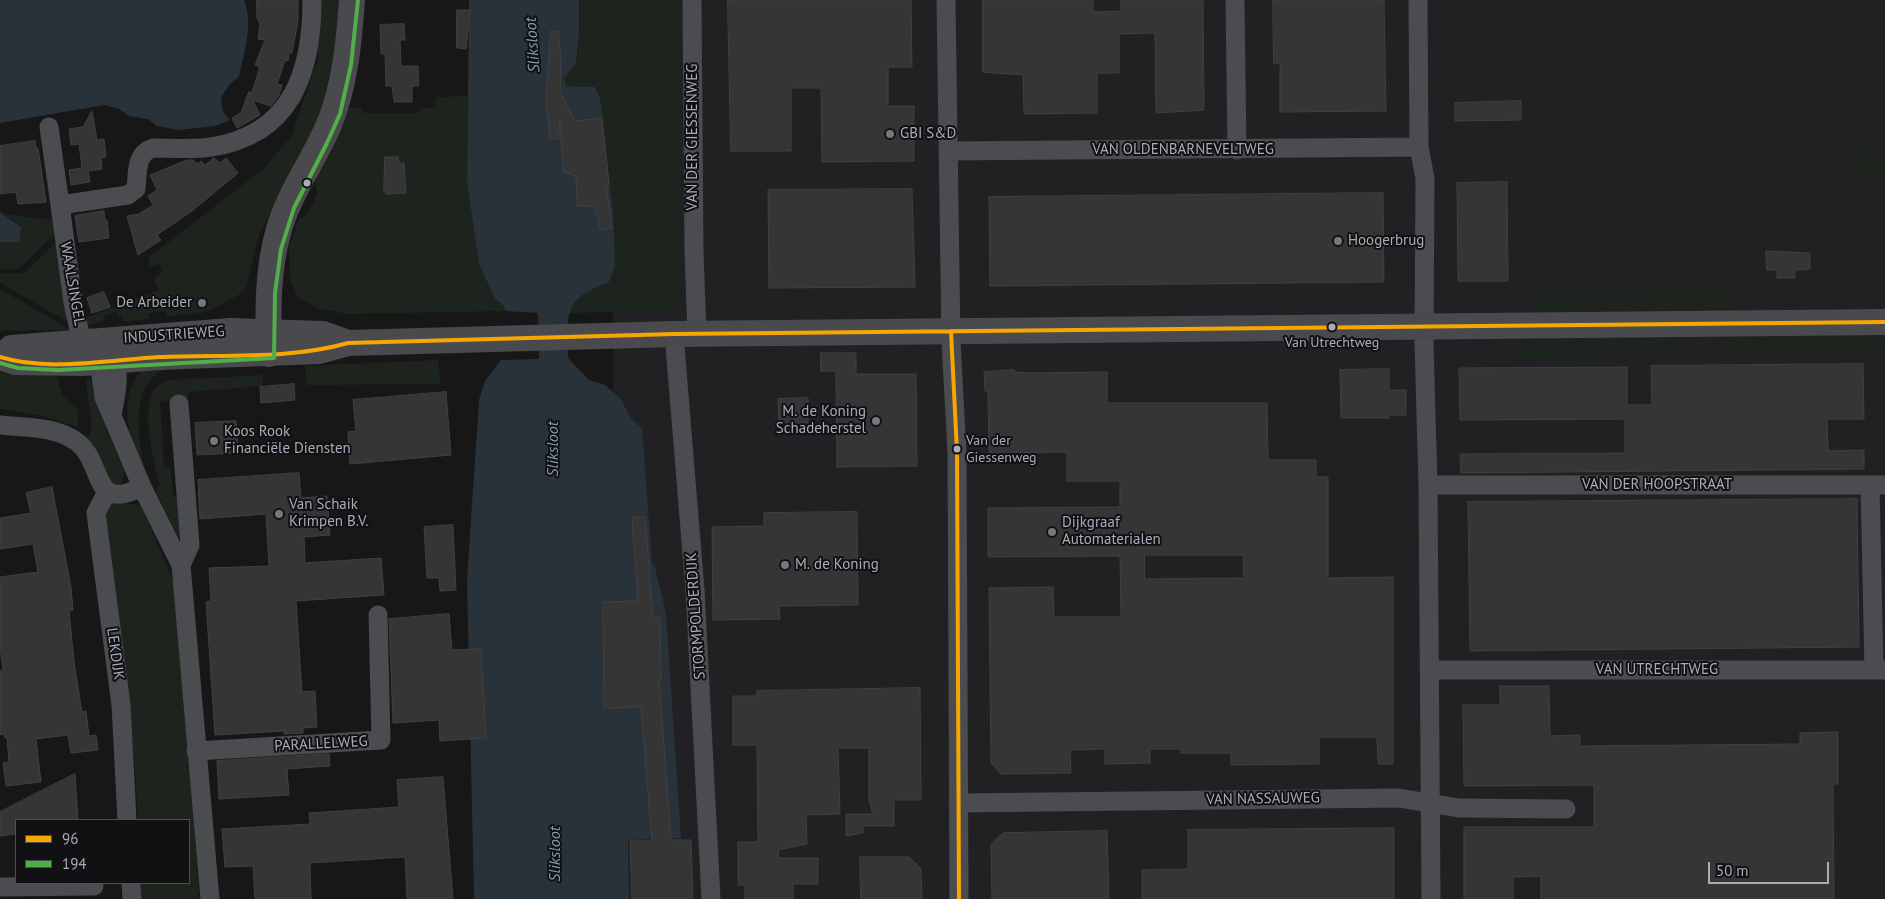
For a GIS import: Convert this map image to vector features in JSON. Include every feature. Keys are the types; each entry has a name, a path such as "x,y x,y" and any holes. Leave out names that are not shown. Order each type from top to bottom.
{"street":[{"path":"60,205 128,195 136,189 139,158 146,150 154,148 208,148 226,145 267,125 285,109 296,92 304,70 311,28 312,0"},
{"path":"269,342 269,276 278,234 287,205 334,110 348,46 352,0"},
{"name":"VAN DER GIESSENWEG","path":"686,334 694,252 692,0"},
{"path":"946,0 951,331 957,452 959,899"},
{"path":"1235,0 1237,150"},
{"path":"1418,0 1419,147 1425,178 1431,899"},
{"name":"WAALSINGEL","path":"49,127 73,302 97,353"},
{"name":"VAN OLDENBARNEVELTWEG","path":"948,151 1419,147"},
{"name":"INDUSTRIEWEG","path":"0,357 16,362 97,353 269,342 322,334 348,343 686,334 1885,322"},
{"name":"STORMPOLDERDIJK","path":"686,334 695,590 711,899"},
{"name":"INDUSTRIEWEG","path":"0,351 12,347 97,353"},
{"path":"97,353 104,397 142,487 181,565 210,899"},
{"path":"180,404 190,545 181,565"},
{"path":"0,425 54,431 79,443 88,453 102,487 107,492 113,494 124,493 142,487"},
{"name":"VAN DER HOOPSTRAAT","path":"1428,485 1877,485"},
{"path":"1877,485 1880,670"},
{"name":"LEKDIJK","path":"107,492 96,513 121,705 127,819"},
{"name":"PARALLELWEG","path":"196,751 381,740 378,616"},
{"name":"VAN UTRECHTWEG","path":"1429,670 1880,670"},
{"name":"VAN NASSAUWEG","path":"958,803 1399,798 1460,808 1566,809"},
{"path":"131,884 132,899"},
{"path":"0,888 94,886"}],"shaded area":[{"path":"319,0 343,0 330,98 259,235 246,287 240,294 209,311 167,317 166,311 149,313 149,319 123,322 122,315 118,316 116,312 104,316 105,320 85,326 82,319 159,290 154,279 162,272 160,264 149,267 148,258 263,169 291,137 319,56 316,46"},
{"path":"579,0 679,0 684,191 681,300 673,311 568,313 585,293 609,282 595,87 567,86 564,78 577,62"},
{"path":"613,0 1885,0 1885,899 582,899 616,653 612,219"},
{"path":"467,96 467,183 479,264 495,299 502,304 506,311 347,314 320,309 298,298 290,278 289,246 299,220 307,215 317,195 315,180 343,116 349,108 361,107 364,113 419,113 422,108 435,108 436,97"},
{"path":"1851,134 1857,134 1861,156 1885,156 1885,173 1851,174"},
{"path":"4,214 53,220 55,234 19,269 0,269 0,242 20,241 21,226"},
{"path":"58,241 70,323 0,283 0,273 24,273"},
{"path":"0,289 71,330 0,331"},
{"path":"1734,291 1734,308 1536,311 1538,297 1545,293"},
{"path":"1877,338 1885,344 1885,355 1736,356 1727,353 1724,339"},
{"path":"1686,339 1686,357 1514,359 1513,340"},
{"path":"438,360 441,384 307,385 305,366"},
{"path":"258,364 164,370 153,377 146,386 142,397 139,422 142,459 139,460 131,437 127,412 131,388 136,377 145,368"},
{"path":"0,368 55,371 62,394 78,410 78,427 43,416 0,409"},
{"path":"263,375 263,386 188,392 188,399 160,401 164,468 171,468 173,497 179,497 180,530 178,537 156,492 160,484 152,451 148,411 153,392 168,380"},
{"path":"88,377 96,387 107,432 125,471 121,484 113,487 86,443 92,427 86,384"},
{"path":"119,502 141,506 179,595 199,899 142,899 141,884 190,884 190,819 138,819 134,757 102,513 105,504"}],"water":[{"path":"0,0 244,0 247,9 248,28 239,77 231,83 221,97 223,112 230,120 216,126 178,130 157,126 148,119 129,116 119,109 104,105 0,123"},
{"name":"Sliksloot","path":"469,0 579,0 579,36 576,63 564,78 567,86 595,87 600,99 613,213 615,266 609,282 582,295 570,310 568,319 568,358 589,380 605,385 621,399 631,419 642,428 652,563 655,568 666,613 681,838 628,840 629,899 474,899 467,579 479,400 485,381 501,360 539,359 538,313 506,311 502,304 495,299 479,264 467,183"},
{"path":"0,212 21,227 20,242 0,242"}],"building":[{"path":"257,0 298,0 298,21 292,53 289,53 288,61 285,60 277,84 282,85 279,95 271,106 253,100 260,115 237,128 232,118 241,113 249,91 251,95 260,67 255,65 265,40 258,39 260,24 257,18"},
{"path":"728,0 911,0 912,67 888,67 888,106 914,106 914,161 822,162 821,88 791,88 791,151 731,151"},
{"path":"983,0 1093,0 1093,12 1121,11 1121,0 1203,0 1204,110 1156,113 1155,33 1119,34 1119,73 1097,73 1097,113 1024,114 1023,75 983,72"},
{"path":"1273,0 1384,0 1386,111 1280,112 1280,63 1274,64"},
{"path":"457,10 470,10 466,49 457,48"},
{"path":"404,24 405,40 400,40 401,66 418,66 419,86 412,86 412,102 394,102 392,86 386,86 385,54 381,54 380,25"},
{"path":"551,31 558,31 561,62 560,92 575,121 602,118 609,184 606,184 612,228 600,230 595,206 577,206 576,176 564,172 563,168 560,120 558,138 550,139 546,102"},
{"path":"1521,101 1521,120 1455,121 1455,103"},
{"path":"92,111 97,140 104,139 106,157 101,158 102,169 88,171 90,182 71,185 69,170 82,168 79,144 71,145 69,129 83,127"},
{"path":"35,141 36,148 38,148 46,202 18,204 16,192 0,194 0,146"},
{"path":"385,157 398,157 399,163 404,163 406,193 386,194 384,190"},
{"path":"214,158 220,163 226,158 238,173 192,211 157,235 161,240 138,255 127,216 139,214 153,205 148,196 157,190 150,175 187,160 193,160 198,164 201,161 205,165"},
{"path":"1507,182 1508,281 1458,281 1457,183"},
{"path":"912,189 915,287 769,288 768,190"},
{"path":"1383,193 1384,282 990,286 989,197"},
{"path":"104,211 109,238 79,242 75,216"},
{"path":"1766,251 1810,253 1810,269 1795,270 1795,278 1777,278 1777,270 1767,270"},
{"path":"104,292 110,307 92,313 87,298"},
{"path":"821,353 856,353 856,374 916,374 917,466 837,467 836,371 821,371"},
{"path":"1863,364 1864,419 1827,419 1828,451 1864,450 1864,469 1461,473 1460,454 1625,453 1625,419 1460,420 1459,368 1627,367 1627,405 1652,405 1651,366"},
{"path":"1389,369 1389,390 1406,390 1406,415 1389,415 1389,418 1341,418 1340,370"},
{"path":"1014,370 1015,372 1028,373 1107,372 1107,403 1267,403 1268,460 1316,460 1316,477 1328,477 1328,578 1393,577 1393,764 1378,764 1377,737 1319,737 1319,764 1231,765 1231,753 1181,753 1181,749 1150,749 1150,763 1105,764 1105,749 1070,750 1071,773 1001,774 991,763 989,588 1053,587 1054,617 1121,617 1120,556 988,557 988,508 1120,507 1120,481 1067,481 1067,452 989,453 988,391 985,391 984,372","holes":["1145,555 1243,555 1244,578 1145,579"]},
{"path":"294,384 295,400 261,403 260,387"},
{"path":"446,392 451,455 350,464 348,432 356,431 353,400"},
{"path":"808,398 808,423 779,424 778,399"},
{"path":"236,421 238,453 197,455 195,423"},
{"path":"299,473 301,498 327,496 330,535 304,537 305,563 381,558 384,595 296,601 302,692 315,691 317,727 303,728 303,733 284,734 284,731 215,735 206,602 211,601 209,568 269,566 266,514 200,519 198,480"},
{"path":"52,487 71,587 73,610 69,611 74,662 82,712 86,711 89,736 96,735 98,750 71,753 68,735 36,739 41,782 6,786 3,763 9,762 7,737 5,738 4,734 0,735 0,671 3,670 0,647 0,577 38,572 33,544 0,549 0,518 31,513 26,493"},
{"path":"1857,499 1859,647 1470,651 1468,502"},
{"path":"857,512 858,605 779,606 780,619 713,620 712,527 764,526 764,513"},
{"path":"645,517 653,617 660,616 661,680 659,680 671,840 691,840 693,899 632,899 630,841 652,841 641,707 604,708 603,602 638,601 632,518"},
{"path":"453,525 456,590 440,591 439,578 427,578 424,527"},
{"path":"449,614 452,650 481,649 486,738 440,741 439,720 393,723 389,619"},
{"path":"1500,686 1549,686 1550,736 1580,735 1580,746 1800,744 1800,733 1838,732 1838,784 1833,784 1834,899 1541,899 1541,876 1513,877 1513,899 1464,899 1464,827 1594,827 1594,785 1464,786 1463,705 1500,705"},
{"path":"920,688 921,800 894,800 894,826 863,826 863,833 846,836 846,814 873,814 869,800 869,748 838,748 840,814 806,815 807,844 778,850 779,858 818,858 818,884 793,884 793,899 745,899 745,885 738,885 738,842 758,842 757,745 733,745 733,696 757,696 757,691"},
{"path":"329,754 330,766 287,769 289,795 219,799 217,761"},
{"path":"75,774 78,819 15,819 15,834 0,836 0,812"},
{"path":"443,777 453,899 407,899 405,857 310,863 311,899 255,899 253,866 225,867 222,829 310,824 309,813 399,807 397,780"},
{"path":"1394,828 1394,899 1142,899 1142,870 1188,869 1188,830"},
{"path":"1107,831 1109,899 992,899 991,844 1003,833"},
{"path":"860,857 909,857 921,869 922,899 861,899"}],"transit line":[{"name":"194","path":"0,363 18,368 58,370 274,358 275,293 281,249 294,208 340,114 351,65 358,0"},
{"name":"96","path":"0,357 37,364 78,364 159,357 278,354 302,352 348,343 674,334 1885,322"},
{"name":"96","path":"951,331 957,452 959,899"}],"place":[{"name":"GBI S&D","path":"890,134"},
{"name":"Hoogerbrug","path":"1338,241"},
{"name":"De Arbeider","path":"202,303"},
{"name":"Van Utrechtweg","path":"1332,327"},
{"name":"M. de Koning Schadeherstel","path":"876,421"},
{"name":"Koos Rook Financiële Diensten","path":"214,441"},
{"name":"Van der Giessenweg","path":"957,449"},
{"name":"Van Schaik Krimpen B.V.","path":"279,514"},
{"name":"Dijkgraaf Automaterialen","path":"1052,532"},
{"name":"M. de Koning","path":"785,565"}]}
